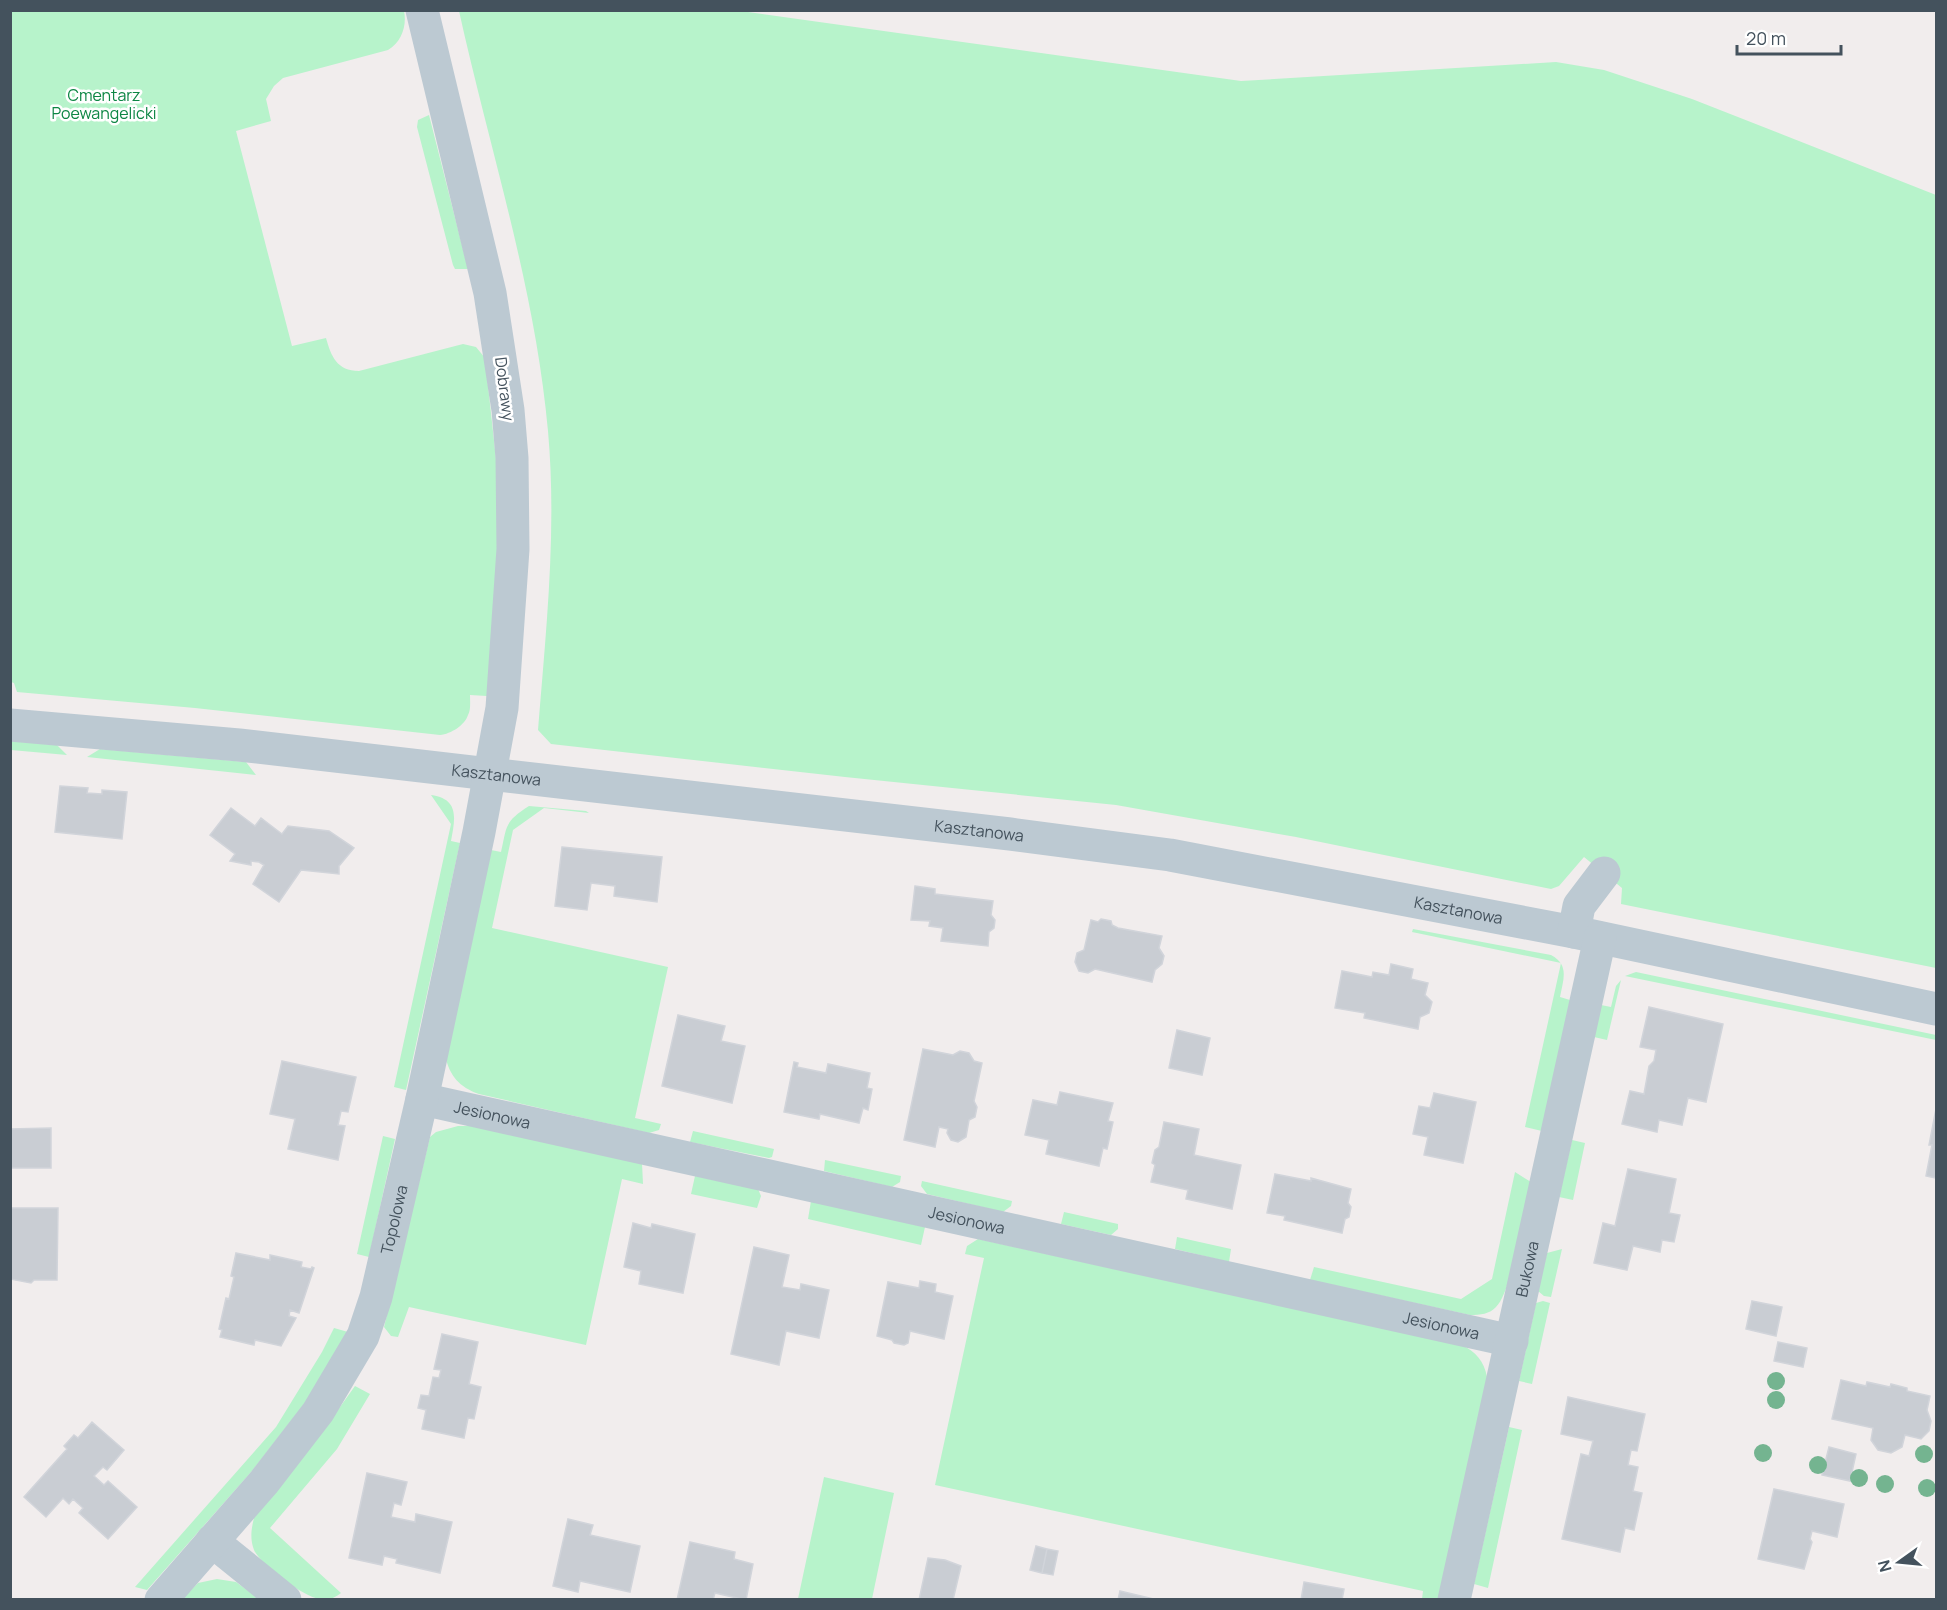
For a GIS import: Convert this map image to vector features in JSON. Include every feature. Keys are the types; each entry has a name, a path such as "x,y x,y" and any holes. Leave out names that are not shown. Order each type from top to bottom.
{"street":[{"name":"Dobrawy","path":"422,10 492,303 508,410 514,509 511,606 502,708 490,774"},
{"name":"Kasztanowa","path":"10,725 239,745 1010,834 1170,855 1587,935 1936,1009"},
{"name":"Topolowa","path":"160,1599 264,1482 318,1412 363,1336 376,1298 422,1099 490,774"},
{"name":"Bukowa","path":"1454,1599 1512,1341 1587,935 1580,906 1604,873"},
{"name":"Jesionowa","path":"422,1099 1512,1341"},
{"path":"212,1541 285,1599"}],"green space":[{"name":"Cmentarz Poewangelicki","path":"10,11 404,11 405,22 402,33 393,47 283,78 274,86 266,99 271,121 236,131 292,346 326,338 330,351 340,365 359,371 463,344 476,347 485,358 496,459 498,549 487,696 470,695 469,713 466,719 449,733 440,735 195,708 17,692 14,683 11,682"},
{"path":"459,11 741,11 1241,81 1556,62 1604,70 1692,99 1936,195 1936,968 1621,904 1622,888 1584,857 1559,886 1551,889 1296,837 1116,805 551,744 538,730 551,543 548,431 542,377 510,219"},
{"path":"429,115 468,269 455,269 453,265 417,127 418,120"},
{"path":"10,741 57,745 67,755 11,750"},
{"path":"100,749 246,762 256,775 87,757"},
{"path":"431,795 440,797 451,806 454,825 451,841 460,843 406,1090 394,1087 451,824"},
{"path":"529,806 589,813 544,808 513,830 492,928 668,967 635,1118 661,1124 659,1130 649,1133 479,1094 456,1080 447,1063 445,1056 491,850 501,852 508,825 515,816"},
{"path":"1413,929 1551,955 1560,963 1412,932"},
{"path":"1561,963 1564,973 1560,997 1570,1000 1542,1131 1525,1127"},
{"path":"1636,972 1936,1035 1936,1040 1625,976"},
{"path":"1621,980 1607,1040 1594,1037 1601,1005 1611,1007 1616,986"},
{"path":"458,1126 474,1126 642,1163 643,1184 622,1179 586,1345 409,1307 398,1337 391,1336 384,1327 430,1137 436,1132"},
{"path":"693,1131 774,1149 772,1157 690,1142"},
{"path":"383,1136 395,1139 369,1257 357,1254"},
{"path":"1572,1140 1585,1143 1573,1200 1559,1197"},
{"path":"825,1160 901,1176 900,1182 892,1187 824,1171"},
{"path":"1515,1172 1531,1182 1513,1267 1502,1298 1491,1311 1470,1315 1310,1280 1314,1267 1461,1299 1492,1279"},
{"path":"695,1176 758,1189 761,1196 757,1208 691,1194"},
{"path":"922,1181 1012,1201 1011,1206 1003,1212 927,1194 921,1186"},
{"path":"811,1201 925,1227 921,1245 808,1219"},
{"path":"1064,1212 1118,1224 1118,1229 1111,1235 1061,1224"},
{"path":"1177,1237 1231,1249 1229,1262 1175,1249"},
{"path":"978,1239 1462,1345 1471,1351 1479,1358 1487,1377 1439,1599 1422,1599 1423,1591 935,1485 984,1258 965,1254 967,1246"},
{"path":"1562,1249 1551,1297 1544,1296 1538,1291 1547,1253"},
{"path":"1543,1301 1550,1303 1532,1384 1519,1381 1536,1303"},
{"path":"334,1328 348,1332 305,1403 252,1471 147,1590 135,1587 276,1427"},
{"path":"355,1386 370,1394 337,1449 270,1528 341,1593 331,1599 323,1600 293,1587 265,1564 254,1550 251,1538 252,1527 254,1518"},
{"path":"1509,1427 1522,1430 1488,1588 1474,1584"},
{"path":"824,1477 894,1493 872,1599 798,1599"},
{"path":"217,1579 236,1582 261,1600 181,1600 198,1583"}],"building":[{"path":"60,786 88,788 87,793 102,794 102,790 127,792 122,839 55,832"},
{"path":"231,808 255,826 261,818 282,834 288,826 329,831 354,848 339,866 339,874 301,870 279,902 253,884 264,865 251,861 251,865 230,861 235,854 210,835"},
{"path":"562,847 662,857 657,902 614,896 615,886 591,883 587,910 555,906"},
{"path":"915,886 935,889 935,894 993,901 991,915 995,920 994,928 989,932 988,946 941,941 943,928 929,926 930,921 911,920"},
{"path":"1101,919 1111,921 1112,925 1118,928 1162,936 1159,948 1164,956 1162,964 1155,970 1152,982 1095,969 1088,973 1079,971 1075,962 1077,953 1084,950 1091,920 1098,922"},
{"path":"1391,964 1413,969 1411,979 1428,983 1425,995 1432,1002 1429,1013 1420,1017 1418,1029 1364,1018 1365,1013 1335,1008 1342,971 1372,977 1373,972 1389,975"},
{"path":"1649,1007 1723,1024 1706,1102 1688,1098 1682,1125 1659,1120 1657,1132 1622,1124 1630,1091 1644,1094 1649,1066 1654,1061 1656,1050 1640,1047"},
{"path":"678,1015 725,1026 721,1041 745,1046 732,1103 662,1086"},
{"path":"1177,1030 1210,1038 1202,1075 1169,1068"},
{"path":"923,1049 953,1055 960,1051 969,1053 974,1061 982,1063 974,1101 977,1107 975,1117 969,1120 966,1137 958,1142 951,1140 947,1133 948,1129 939,1127 935,1147 904,1140"},
{"path":"282,1061 356,1077 348,1112 341,1111 338,1125 345,1126 338,1160 288,1149 295,1119 270,1114"},
{"path":"794,1062 798,1063 797,1067 826,1073 828,1064 870,1073 867,1088 872,1089 868,1110 863,1108 859,1123 820,1114 819,1119 784,1112"},
{"path":"1060,1092 1113,1103 1108,1121 1113,1122 1107,1149 1103,1148 1099,1166 1046,1154 1049,1140 1025,1135 1033,1100 1057,1105"},
{"path":"1434,1093 1476,1102 1463,1163 1424,1155 1428,1137 1413,1134 1419,1106 1430,1108"},
{"path":"1936,1109 1936,1178 1926,1176"},
{"path":"1164,1122 1199,1129 1194,1155 1241,1165 1232,1209 1186,1199 1188,1190 1151,1182 1155,1165 1152,1163 1155,1150 1159,1147"},
{"path":"51,1128 51,1168 10,1168 10,1129"},
{"path":"1628,1169 1676,1179 1669,1213 1680,1215 1674,1242 1662,1240 1660,1252 1633,1246 1627,1270 1594,1263 1603,1223 1615,1226"},
{"path":"1275,1174 1311,1181 1311,1178 1351,1189 1348,1203 1351,1207 1349,1217 1345,1219 1342,1233 1284,1220 1285,1216 1267,1213"},
{"path":"10,1208 58,1208 57,1280 34,1280 31,1283 10,1279"},
{"path":"633,1223 651,1228 652,1224 695,1234 683,1293 639,1284 641,1271 624,1267"},
{"path":"754,1247 789,1255 782,1287 800,1290 801,1284 829,1290 819,1338 786,1331 779,1365 731,1354"},
{"path":"236,1253 270,1260 270,1255 302,1262 301,1267 314,1268 299,1313 290,1310 289,1316 296,1318 281,1346 255,1340 254,1345 220,1337 222,1330 219,1329 226,1298 229,1299 234,1277 231,1276"},
{"path":"920,1281 936,1284 935,1292 953,1296 944,1339 910,1331 908,1343 904,1345 877,1336 888,1282 919,1288"},
{"path":"1752,1301 1782,1307 1776,1336 1746,1329"},
{"path":"442,1334 478,1342 469,1384 481,1387 474,1419 468,1418 464,1438 422,1429 426,1410 418,1408 421,1395 429,1396 433,1377 439,1378 441,1370 434,1369"},
{"path":"1778,1342 1807,1348 1803,1367 1774,1361"},
{"path":"1841,1380 1866,1386 1867,1382 1890,1387 1891,1384 1907,1388 1907,1391 1930,1396 1927,1410 1931,1421 1929,1431 1921,1439 1905,1435 1902,1447 1891,1453 1878,1450 1871,1440 1873,1428 1832,1419"},
{"path":"1568,1397 1645,1414 1637,1451 1631,1450 1628,1465 1638,1467 1633,1491 1642,1493 1634,1530 1625,1528 1620,1552 1562,1539 1581,1454 1589,1456 1593,1441 1561,1434"},
{"path":"92,1422 124,1450 107,1470 103,1467 94,1476 104,1485 108,1481 137,1507 108,1539 79,1513 83,1508 73,1499 69,1504 63,1498 46,1517 24,1497 67,1449 64,1446 74,1435 78,1438"},
{"path":"1829,1447 1856,1454 1850,1481 1822,1475"},
{"path":"367,1473 407,1482 401,1505 394,1503 391,1517 415,1522 416,1514 452,1522 440,1573 396,1563 397,1559 384,1556 382,1565 349,1558"},
{"path":"1774,1489 1844,1504 1837,1537 1812,1531 1810,1539 1812,1542 1804,1569 1758,1559"},
{"path":"568,1519 593,1525 590,1535 640,1546 630,1592 580,1581 578,1592 553,1586"},
{"path":"690,1542 735,1552 734,1559 753,1564 746,1600 715,1593 713,1600 677,1600"},
{"path":"1036,1546 1047,1549 1042,1573 1030,1570"},
{"path":"1047,1549 1058,1551 1053,1575 1042,1573"},
{"path":"928,1558 945,1560 961,1566 953,1600 919,1600"},
{"path":"1304,1582 1344,1589 1342,1600 1301,1600"},
{"path":"1120,1591 1154,1599 1154,1600 1118,1600"}]}
